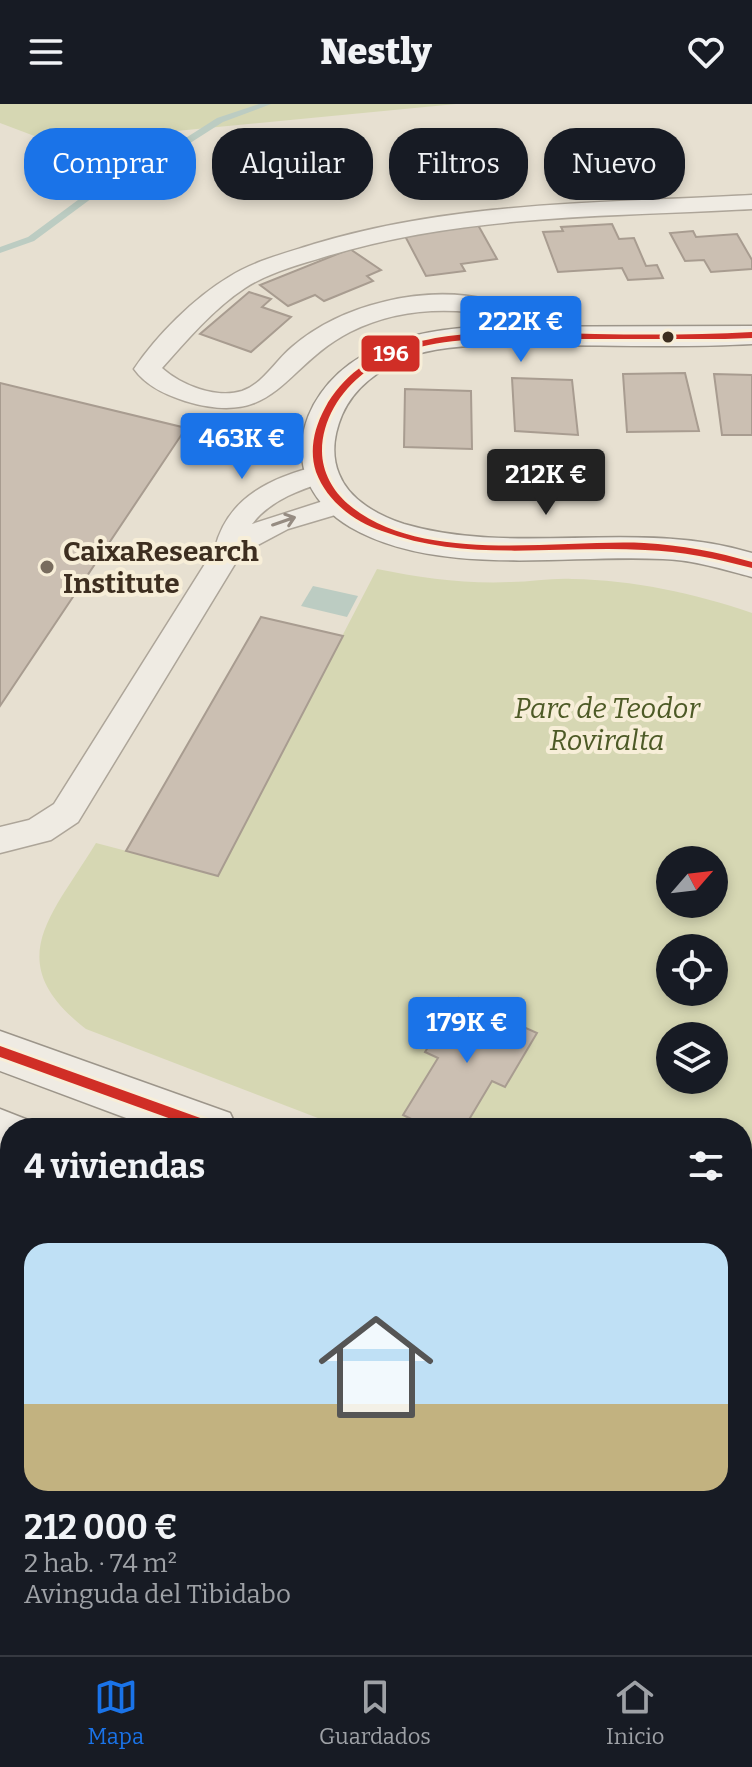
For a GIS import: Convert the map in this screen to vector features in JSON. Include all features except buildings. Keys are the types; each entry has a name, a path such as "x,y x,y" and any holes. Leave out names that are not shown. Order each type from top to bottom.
{"street":[{"path":"493,336 480,305 442,302 383,312 343,325 279,371 261,391 236,401 183,390 158,381 147,369 230,287 270,267 373,232 435,221 542,212 752,202"},
{"path":"752,335 493,336 444,340 404,349 387,355 348,382 331,401 320,426 316,450 321,474 342,504 360,518 389,531 454,544 672,548 708,552 752,565"},
{"path":"0,840 39,831 54,823 75,802 230,548 236,522 258,501 282,486 321,474"},
{"path":"230,548 278,523 342,504"},
{"path":"0,1051 184,1118"}],"green space":[{"path":"0,104 456,104 196,129 24,128 24,132 0,123"},
{"name":"Parc de Teodor Roviralta","path":"377,569 427,578 477,582 564,579 618,582 708,599 752,613 752,1118 470,1118 492,1081 505,1087 537,1033 459,998 425,1051 438,1058 403,1115 409,1118 318,1118 86,1029 60,1005 45,982 40,960 42,939 63,894 96,843 218,875"}],"shaded area":[{"path":"313,586 358,596 347,617 301,606"}],"waterway":[{"path":"0,250 31,239 135,162 184,143 220,120 267,104"}],"transit line":[{"name":"196","path":"752,335 484,336 418,344 379,359 348,382 326,414 317,450 326,482 347,508 377,526 416,539 475,548 659,547 752,565"},
{"name":"196","path":"0,1051 184,1118"}],"place":[{"name":"CaixaResearch Institute","path":"47,567"}]}
